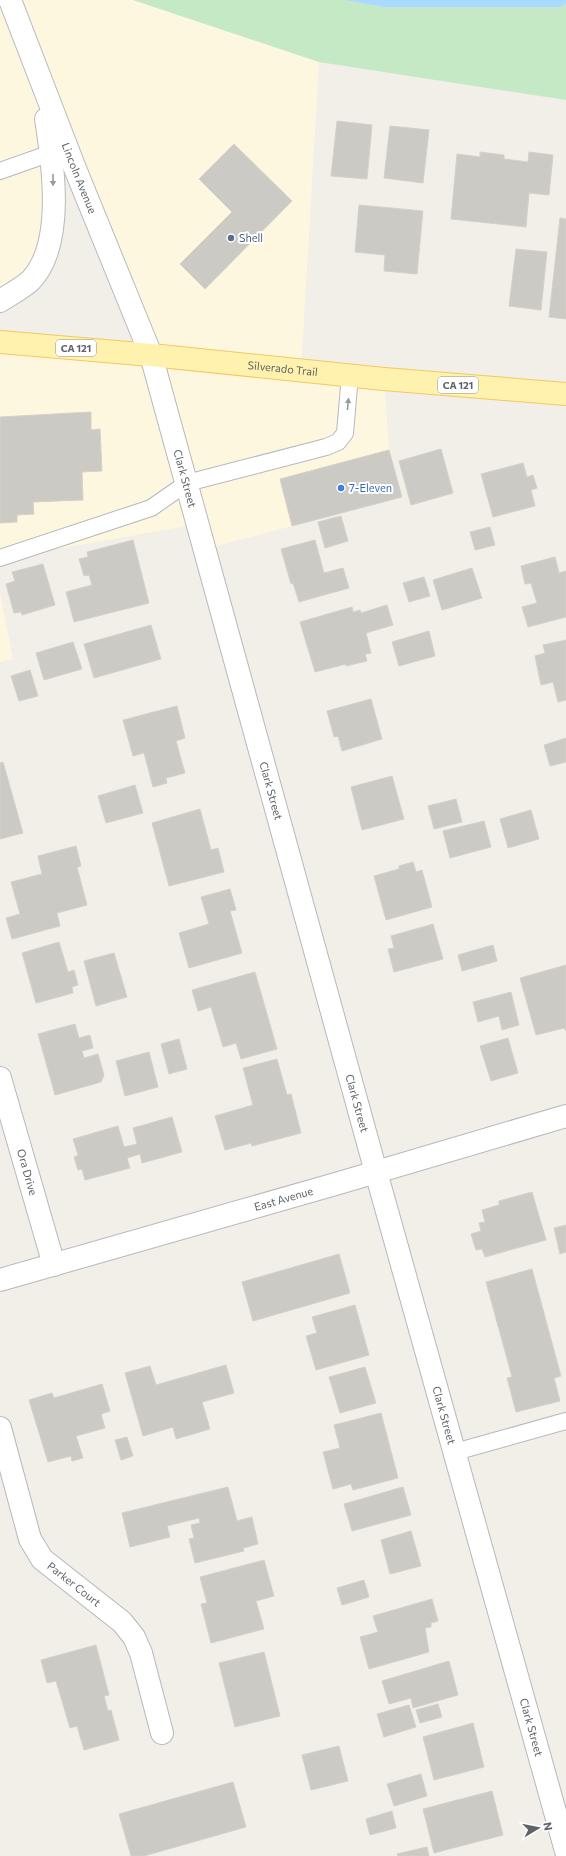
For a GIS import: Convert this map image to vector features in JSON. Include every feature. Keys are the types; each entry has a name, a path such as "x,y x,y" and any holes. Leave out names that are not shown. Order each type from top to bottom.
{"main road":[{"name":"Silverado Trail","path":"0,342 151,354 350,375 566,394"}],"street":[{"name":"Lincoln Avenue","path":"10,0 74,166 151,354"},
{"path":"0,301 30,280 43,260 49,244 53,214 53,163 38,73"},
{"name":"Clark Street","path":"151,354 376,1172 565,1846"},
{"name":"Ora Drive","path":"0,1078 54,1265"},
{"name":"East Avenue","path":"0,1280 566,1116"},
{"name":"Parker Court","path":"0,1428 30,1539 42,1559 122,1622 134,1637 141,1653 162,1732"}],"lane":[{"path":"0,171 51,153"},
{"path":"0,558 151,508 187,483 326,448 338,442 345,433 350,375"},
{"path":"455,1452 566,1420"}],"shaded area":[{"path":"0,0 133,0 319,62 301,370 384,379 389,450 402,497 205,549 198,524 0,559 0,342 151,354 74,166 53,163 49,244 0,301"},
{"path":"0,594 13,659 0,662"}],"green space":[{"path":"133,0 343,0 384,7 561,7 566,4 566,100 319,62"}],"water":[{"path":"343,0 566,0 566,4 561,7 384,7"}],"building":[{"path":"337,121 372,125 367,179 331,176"},
{"path":"390,126 429,130 423,183 384,178"},
{"name":"Shell","path":"234,144 292,201 205,289 180,264 232,212 199,179"},
{"path":"480,152 504,155 504,159 528,162 529,152 553,155 549,195 529,193 526,227 451,219 457,154 480,157"},
{"path":"359,205 423,211 417,274 384,271 385,255 355,252"},
{"path":"560,218 566,219 566,319 549,317"},
{"path":"516,249 547,252 541,310 509,306"},
{"path":"91,412 91,430 100,429 102,471 82,472 83,500 33,502 34,514 17,515 17,522 0,523 0,417"},
{"path":"441,449 453,493 411,505 399,461"},
{"name":"7-Eleven","path":"389,450 402,497 292,526 280,479"},
{"path":"523,463 527,477 533,475 537,488 531,490 535,506 493,517 481,474"},
{"path":"341,516 348,541 325,548 318,522"},
{"path":"490,527 495,545 475,550 470,532"},
{"path":"133,540 149,603 74,622 66,592 92,585 89,575 84,576 79,559 88,557 87,552"},
{"path":"315,540 324,573 343,568 349,588 299,602 293,583 291,584 281,549"},
{"path":"555,557 559,573 566,571 566,617 528,627 522,607 537,603 531,583 525,584 521,566"},
{"path":"43,564 55,605 22,615 21,612 14,613 6,584 15,581 12,572"},
{"path":"472,568 482,598 442,610 433,580"},
{"path":"424,577 430,596 409,602 403,583"},
{"path":"387,605 393,625 366,633 371,653 365,654 367,661 346,666 346,664 315,672 300,622 352,607 353,612 360,610 361,613"},
{"path":"151,625 161,659 94,678 84,644"},
{"path":"429,631 435,656 399,666 392,642"},
{"path":"566,640 566,700 558,702 553,682 541,685 535,656 545,653 543,645"},
{"path":"73,642 82,669 44,680 36,653"},
{"path":"30,670 38,696 19,701 11,676"},
{"path":"371,699 382,739 342,751 338,736 334,737 327,711"},
{"path":"177,706 185,738 176,741 185,773 166,778 167,783 153,787 144,753 133,756 123,720"},
{"path":"566,738 566,762 550,766 544,745"},
{"path":"3,762 23,833 0,839 0,763"},
{"path":"392,776 404,819 362,830 351,787"},
{"path":"135,785 143,813 106,823 98,796"},
{"path":"456,799 462,822 434,829 428,806"},
{"path":"200,809 211,850 218,848 224,872 169,886 152,823"},
{"path":"531,810 539,839 508,848 500,819"},
{"path":"484,821 491,847 450,858 443,831"},
{"path":"76,846 81,866 77,867 87,905 57,913 60,926 12,939 6,918 20,914 11,882 42,874 38,856"},
{"path":"413,862 416,872 422,870 432,907 386,920 374,876 399,869 399,866"},
{"path":"230,889 236,910 230,911 242,953 189,968 179,933 209,924 201,897"},
{"path":"433,924 443,959 394,972 388,949 394,948 391,936"},
{"path":"59,942 68,972 74,970 78,985 72,987 73,993 36,1003 22,953"},
{"path":"493,945 497,961 462,971 458,955"},
{"path":"114,953 127,997 96,1006 84,961"},
{"path":"566,965 566,1031 564,1028 536,1035 520,978"},
{"path":"255,972 277,1049 241,1059 236,1043 223,1047 211,1007 198,1011 192,990"},
{"path":"511,992 519,1025 502,1030 499,1016 478,1022 473,1002"},
{"path":"75,1024 79,1038 90,1035 93,1048 82,1051 84,1058 98,1054 104,1075 101,1082 55,1095 38,1034"},
{"path":"508,1038 518,1073 491,1081 480,1046"},
{"path":"179,1039 187,1069 169,1074 161,1044"},
{"path":"149,1052 158,1087 125,1096 116,1061"},
{"path":"277,1059 287,1095 291,1094 301,1133 252,1146 251,1143 225,1150 215,1116 253,1105 243,1068"},
{"path":"172,1117 182,1152 142,1163 140,1154 127,1158 130,1168 85,1180 82,1169 78,1170 74,1157 78,1155 73,1139 118,1126 124,1147 137,1144 133,1128"},
{"path":"532,1192 546,1240 485,1257 482,1249 476,1250 471,1234 481,1231 479,1223 485,1222 482,1210 499,1205 499,1201"},
{"path":"566,1225 566,1252 560,1254 554,1228"},
{"path":"339,1254 350,1293 253,1321 242,1282"},
{"path":"532,1269 561,1376 554,1378 560,1401 516,1412 507,1378 512,1377 486,1282"},
{"path":"355,1305 369,1355 316,1370 306,1336 317,1333 312,1317"},
{"path":"226,1365 234,1393 202,1402 210,1429 176,1439 173,1427 143,1436 125,1373 150,1366 156,1385"},
{"path":"365,1367 376,1403 340,1413 329,1377"},
{"path":"102,1384 110,1411 101,1414 105,1428 76,1436 83,1458 72,1461 71,1456 48,1462 29,1400 52,1393 54,1398"},
{"path":"381,1413 398,1478 353,1490 351,1484 333,1489 323,1452 340,1448 334,1425"},
{"path":"127,1437 133,1456 121,1460 115,1440"},
{"path":"228,1487 237,1521 252,1517 258,1544 243,1548 244,1551 195,1563 189,1539 194,1538 191,1525 200,1523 199,1518 167,1526 170,1537 130,1547 122,1513"},
{"path":"403,1487 411,1515 352,1531 344,1504"},
{"path":"411,1531 421,1566 390,1574 381,1540"},
{"path":"264,1560 274,1596 256,1601 264,1629 211,1643 201,1604 207,1603 200,1577"},
{"path":"364,1580 369,1597 342,1605 337,1588"},
{"path":"432,1599 438,1621 431,1623 431,1627 425,1628 429,1652 369,1669 360,1637 378,1632 373,1616"},
{"path":"96,1645 109,1695 104,1696 108,1711 111,1710 119,1740 84,1750 77,1726 70,1728 56,1681 47,1683 41,1660"},
{"path":"264,1652 280,1716 235,1727 219,1663"},
{"path":"449,1661 458,1695 413,1708 411,1698 389,1704 382,1681"},
{"path":"438,1704 442,1717 420,1723 416,1710"},
{"path":"409,1705 416,1727 384,1737 377,1714"},
{"path":"473,1723 484,1767 434,1780 423,1737"},
{"path":"339,1746 348,1781 311,1790 302,1755"},
{"path":"421,1774 427,1796 394,1806 387,1784"},
{"path":"233,1782 246,1827 144,1856 131,1856 119,1814"},
{"path":"492,1791 503,1835 434,1853 423,1809"},
{"path":"392,1811 396,1828 370,1835 366,1819"},
{"path":"427,1847 429,1856 398,1856 397,1854"}],"place":[{"name":"Shell","path":"231,238"},
{"name":"7-Eleven","path":"341,488"}]}
